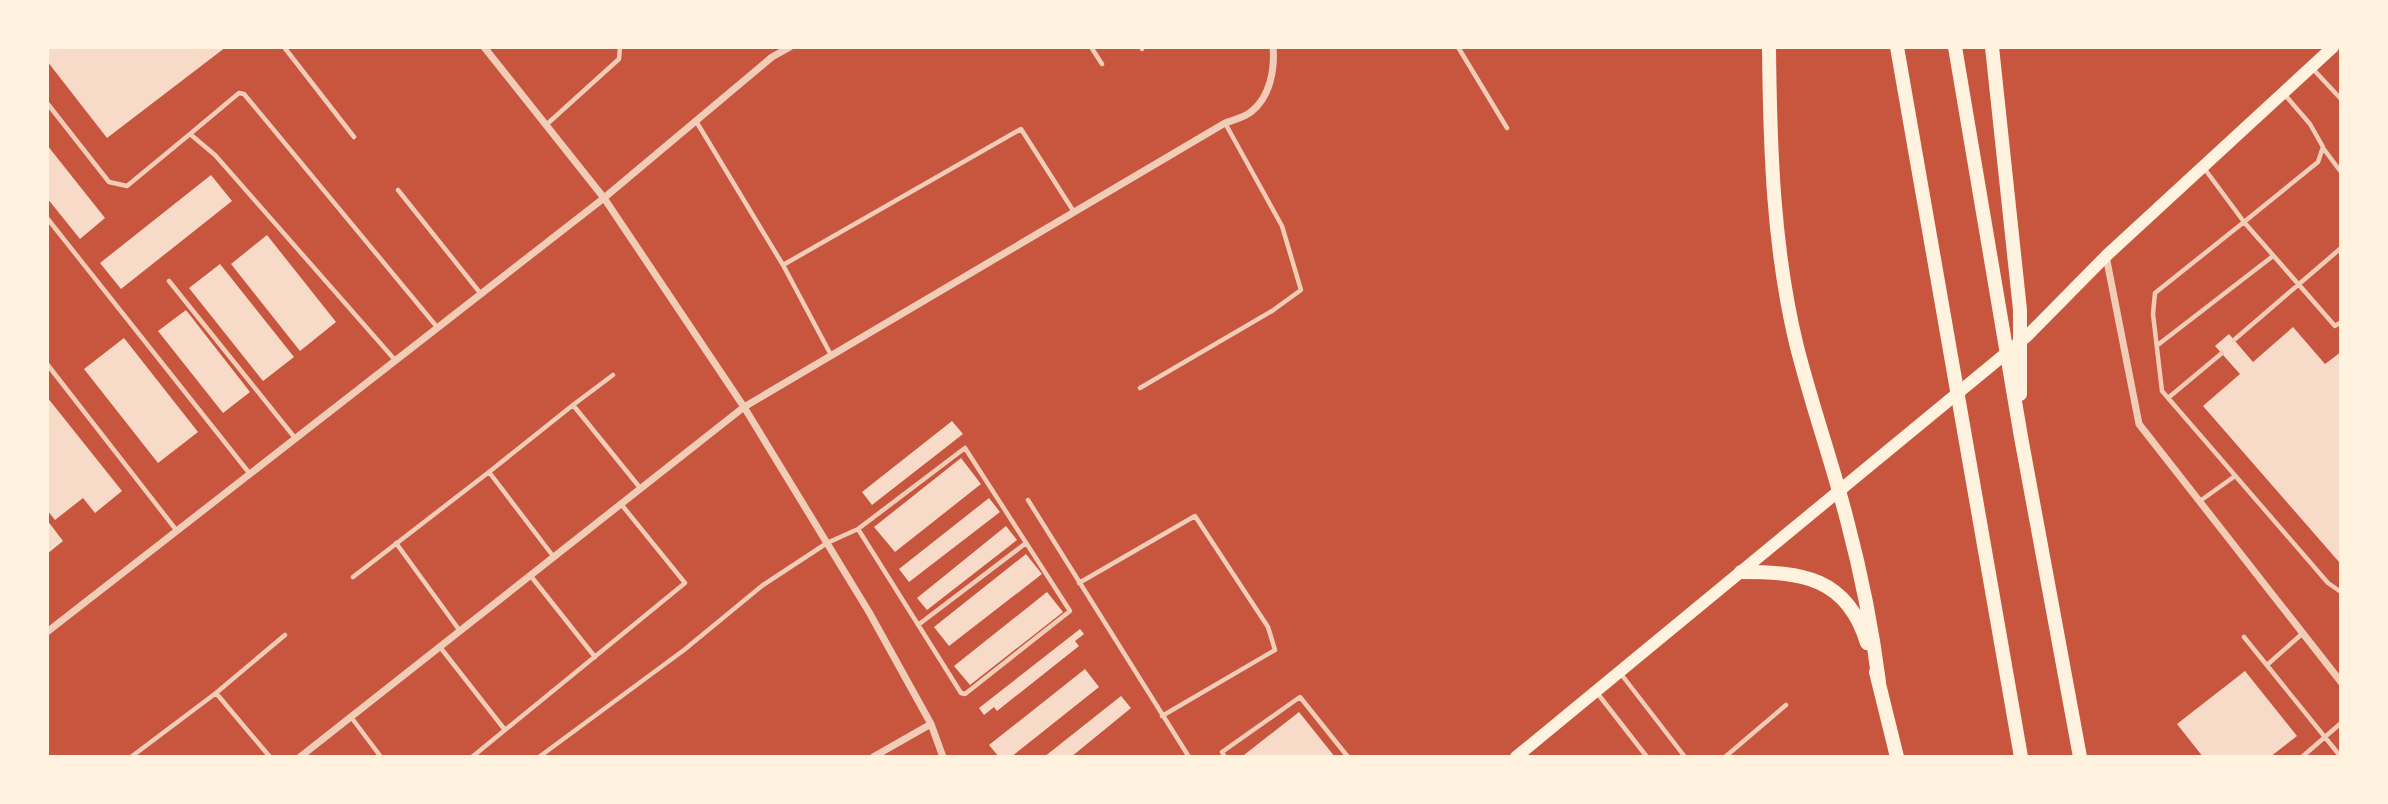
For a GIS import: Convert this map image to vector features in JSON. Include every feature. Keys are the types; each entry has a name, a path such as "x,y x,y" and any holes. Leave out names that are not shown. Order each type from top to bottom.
{"highway":[{"path":"1769,47 1773,191 1783,279 1801,359 1838,490 1872,629 1879,681 1896,757"},
{"path":"1897,47 2021,757"},
{"path":"1955,47 2021,437 2080,757"},
{"path":"1992,47 2020,310 2021,437"},
{"path":"1741,572 1805,576 1838,593 1858,617 1879,681"}],"main road":[{"path":"1516,757 2027,336 2106,256 2333,47"}],"street":[{"path":"484,47 604,198 744,407 827,543 931,724 943,757"},
{"path":"772,57 777,47"},
{"path":"47,632 604,198 772,57 790,47"},
{"path":"300,757 744,407 1225,123 1252,112 1267,92 1274,61 1273,47"},
{"path":"2106,256 2139,424 2341,682"},
{"path":"873,757 931,724"}],"lane":[{"path":"284,47 355,137"},
{"path":"546,125 619,59 620,47"},
{"path":"1091,47 1102,64"},
{"path":"1458,47 1507,128"},
{"path":"2312,68 2341,99"},
{"path":"47,103 109,182 127,186 230,98 239,93 244,94 437,328"},
{"path":"2284,94 2310,124 2341,172"},
{"path":"696,121 783,265 832,356"},
{"path":"1140,388 1272,311 1301,290 1282,226 1225,123"},
{"path":"783,265 1021,129 1074,212"},
{"path":"190,134 215,155 396,360"},
{"path":"2323,147 2318,162 2155,293 2153,314 2159,344 2162,391 2328,583 2341,592"},
{"path":"2203,167 2244,222 2297,284 2335,326 2341,322"},
{"path":"398,190 481,294"},
{"path":"47,218 250,474"},
{"path":"2234,340 2341,248"},
{"path":"2159,344 2273,256"},
{"path":"169,281 296,439"},
{"path":"2168,398 2222,353"},
{"path":"47,364 177,530"},
{"path":"352,576 613,375"},
{"path":"573,405 640,489"},
{"path":"539,757 684,650 763,585 827,543 858,529 965,448 1070,611 965,694 961,693 858,529"},
{"path":"489,472 554,557"},
{"path":"2200,501 2235,476"},
{"path":"1028,500 1189,757"},
{"path":"472,757 685,583 621,504"},
{"path":"1079,583 1195,516 1268,626 1275,650 1162,716"},
{"path":"396,543 460,631"},
{"path":"918,625 1026,543"},
{"path":"530,575 594,657"},
{"path":"2267,665 2302,633"},
{"path":"131,757 216,693 285,635"},
{"path":"2244,637 2341,757"},
{"path":"440,647 505,730"},
{"path":"1620,673 1685,757"},
{"path":"1597,692 1647,757"},
{"path":"216,693 270,757"},
{"path":"1225,757 1222,752 1300,697 1348,757"},
{"path":"1725,757 1786,705"},
{"path":"351,717 381,757"},
{"path":"2302,757 2341,723"}],"building":[{"path":"47,47 226,47 107,138 47,61"},
{"path":"47,145 105,218 80,239 47,198"},
{"path":"211,175 232,201 121,289 100,263"},
{"path":"267,235 336,322 300,351 231,264"},
{"path":"220,264 294,357 263,381 189,288"},
{"path":"186,310 250,392 223,413 158,331"},
{"path":"2293,327 2325,364 2341,352 2339,562 2203,406 2240,374 2215,346 2229,334 2253,362"},
{"path":"124,338 198,432 158,463 84,369"},
{"path":"47,397 122,491 95,513 83,498 55,520 47,510"},
{"path":"952,421 963,434 872,505 862,492"},
{"path":"961,458 981,484 895,552 874,527"},
{"path":"989,498 1000,512 909,582 899,569"},
{"path":"47,520 63,541 47,554"},
{"path":"1006,526 1017,540 927,610 917,598"},
{"path":"1026,554 1042,574 949,646 934,627"},
{"path":"1047,592 1063,612 970,685 954,666"},
{"path":"1080,629 1084,634 1075,641 1079,646 997,711 994,707 984,715 979,708"},
{"path":"1085,669 1099,687 1011,757 999,757 989,745"},
{"path":"2245,671 2297,736 2270,757 2203,757 2177,724"},
{"path":"1121,696 1131,708 1071,757 1044,757"},
{"path":"1299,712 1335,757 1244,755"}]}
